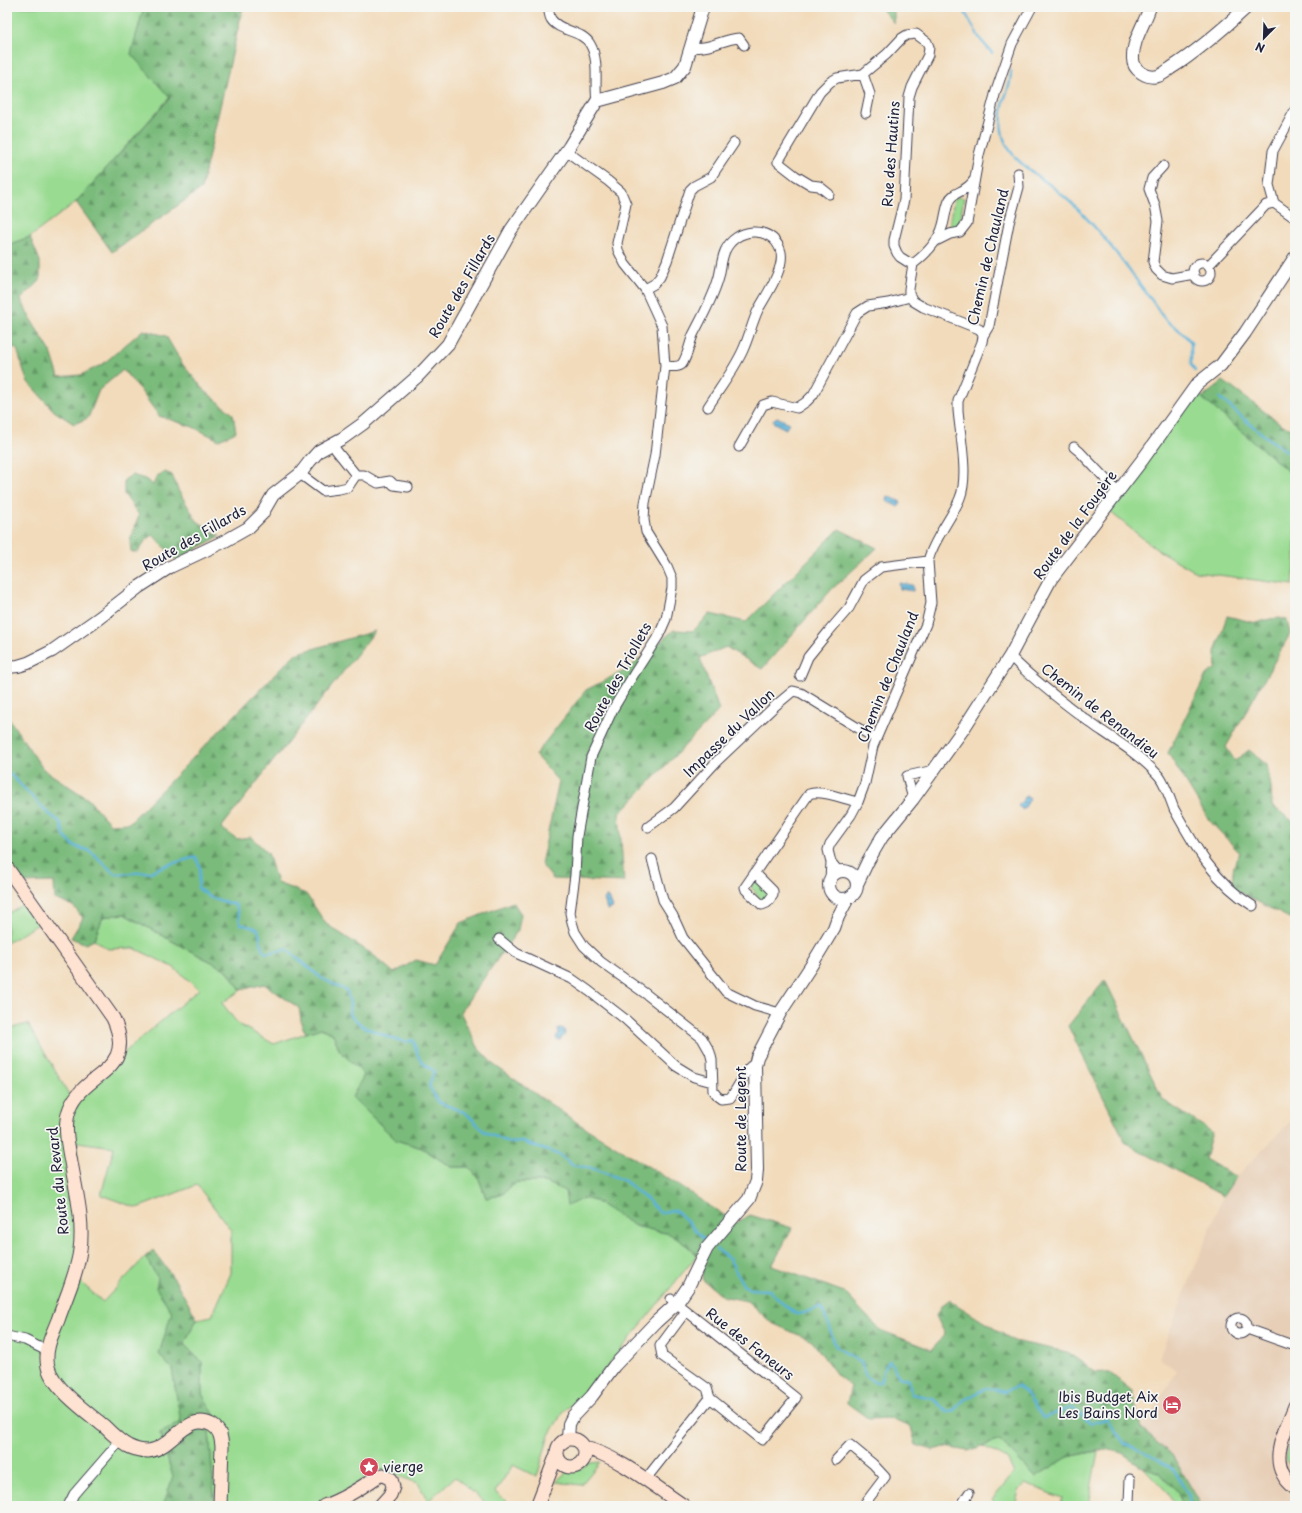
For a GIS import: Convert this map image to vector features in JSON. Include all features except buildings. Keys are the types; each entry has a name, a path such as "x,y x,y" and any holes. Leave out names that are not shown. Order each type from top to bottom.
{"main road":[{"name":"Route du Revard","path":"7,868 113,1018 120,1035 120,1043 114,1060 108,1069 82,1091 70,1108 68,1116 68,1144 80,1219 80,1251 77,1268 47,1351 49,1369 57,1383 75,1401 120,1441 134,1449 148,1451 161,1447 194,1422 204,1422 215,1427 221,1437 222,1446 220,1506"},
{"path":"1295,1406 1278,1456 1279,1465 1283,1475 1295,1488"},
{"path":"537,1506 547,1482 558,1448 561,1444 578,1447 614,1459 684,1506"},
{"path":"547,1482 566,1467 576,1466 578,1447"},
{"path":"557,1454 559,1460 566,1467"},
{"path":"324,1506 347,1496 378,1476 383,1475 391,1479 393,1487 390,1495 380,1506"}],"street":[{"path":"548,7 551,19 560,26 581,36 589,43 596,62 595,91 597,101 663,83 675,78 685,66 703,7"},
{"path":"936,241 950,234 960,232 967,223 979,155 996,91 1010,51 1032,7"},
{"path":"1151,7 1136,44 1133,60 1139,72 1148,76 1158,76 1183,60 1247,7"},
{"name":"Rue des Hautins","path":"863,74 907,35 916,34 927,42 929,47 928,55 912,87 909,97 904,200 894,240 897,253 904,260 913,264"},
{"path":"692,47 700,49 731,38 741,39 744,45"},
{"path":"829,194 819,186 811,185 796,176 778,162 824,86 837,78 863,74 870,94 866,113"},
{"name":"Route des Fillards","path":"7,667 28,663 52,651 83,630 139,587 164,571 248,528 262,514 273,495 300,474 319,451 343,438 364,423 418,376 448,344 511,230 566,151 597,101"},
{"path":"1294,112 1273,151 1269,185 1274,203 1295,218"},
{"path":"645,289 654,284 660,277 667,261 690,190 694,186 711,177 734,143"},
{"name":"Route des Triollets","path":"566,151 621,192 626,204 617,243 618,250 625,264 645,289 662,326 665,366 655,455 645,503 644,520 646,532 667,566 672,578 670,601 666,619 659,635 613,709 591,757 577,836 575,875 570,913 575,932 591,953 702,1038 710,1052 712,1060 713,1091 717,1096 721,1099 730,1098 748,1069 755,1065"},
{"path":"1163,166 1152,178 1149,189 1155,205 1158,221 1154,262 1156,269 1162,275 1172,278 1194,274"},
{"name":"Chemin de Chauland","path":"839,875 831,862 828,850 830,844 852,815 858,802 865,783 873,746 929,617 931,603 928,561 932,548 959,500 962,491 964,474 958,403 983,336 989,326 1009,223 1019,186 1018,173"},
{"path":"913,300 909,289 913,264 936,241 943,227 949,200 954,194 970,186 974,179"},
{"path":"1208,266 1266,205 1274,203"},
{"path":"665,366 678,366 683,363 693,336 712,300 719,279 725,251 732,240 746,232 754,232 768,236 774,241 780,250 781,258 774,280 758,311 743,350 708,407"},
{"name":"Route de la Fougère","path":"857,884 868,860 887,830 913,799 964,728 1010,656 1051,579 1172,420 1197,384 1211,374 1225,360 1245,333 1295,257"},
{"path":"1203,263 1208,266 1211,274 1205,280 1200,280 1194,274 1194,269 1203,263"},
{"path":"739,447 763,405 772,402 798,408 813,395 857,313 868,306 913,300 979,329 983,336"},
{"path":"333,443 336,450 356,475"},
{"path":"1074,447 1117,491"},
{"path":"300,474 323,491 348,486 356,475"},
{"path":"356,475 364,475 378,483 390,481 394,485 408,487"},
{"path":"800,676 808,657 849,608 864,580 881,567 928,561"},
{"name":"Chemin de Renandieu","path":"1010,656 1020,666 1086,719 1140,758 1160,777 1192,843 1216,875 1241,898 1253,906"},
{"name":"Impasse du Vallon","path":"648,826 674,808 717,761 793,691 801,693 876,739"},
{"path":"913,799 907,776 934,770"},
{"path":"756,873 809,794 821,794 858,802"},
{"path":"652,859 663,900 673,916 683,938 726,992 755,1006 780,1013"},
{"name":"Route de la Fougère","path":"839,875 868,860"},
{"path":"834,895 840,898 848,898 855,892 857,884 856,880 839,875 830,888 834,895 838,917"},
{"name":"Route de Legent","path":"578,1447 569,1424 573,1416 592,1396 614,1366 674,1301 694,1275 707,1248 749,1199 756,1181 757,1170 756,1057 780,1013 834,928 848,898"},
{"path":"499,939 516,953 572,979 625,1019 676,1066 694,1077 712,1082"},
{"name":"Rue des Faneurs","path":"674,1301 796,1398 762,1440 710,1398 707,1388 662,1356 660,1346 686,1311"},
{"path":"1247,1329 1295,1346"},
{"path":"7,1336 25,1340 47,1351"},
{"path":"645,1480 710,1398"},
{"path":"68,1506 74,1494 120,1441"},
{"path":"836,1460 850,1445 886,1477 863,1506"},
{"path":"1130,1479 1130,1506"},
{"path":"961,1506 969,1493"}],"shaded area":[{"path":"1295,1117 1295,1506 1202,1506 1172,1455 1141,1429 1177,1371 1159,1358 1223,1196 1236,1177"}],"green space":[{"path":"7,7 144,7 131,54 170,97 76,202 30,237 7,245"},
{"path":"144,7 243,7 201,189 112,252 76,202 170,98 131,54"},
{"path":"880,7 894,7 894,23"},
{"path":"959,197 964,198 959,227 954,229 949,228 954,199"},
{"path":"30,237 40,261 40,281 21,299 31,320 51,352 59,377 81,375 103,364 143,330 166,336 183,365 205,391 233,414 236,432 219,440 193,427 159,416 141,391 123,370 99,390 88,418 74,424 54,411 27,381 17,349 7,345 7,245"},
{"path":"1223,381 1281,424 1295,431 1295,477 1202,398"},
{"path":"1197,392 1295,477 1295,561 1293,585 1196,572 1156,549 1109,511"},
{"path":"165,472 172,475 178,490 197,521 220,536 176,560 153,535 145,541 138,552 131,552 130,541 139,515 124,494 124,480 132,475 145,479 153,485 157,476"},
{"path":"839,529 877,548 832,589 762,669 726,647 700,658 719,710 619,814 624,882 553,879 541,864 559,782 535,755 586,690 629,668 674,630 693,631 710,614 746,622"},
{"path":"1227,616 1256,623 1279,618 1287,620 1290,634 1226,747 1235,761 1249,750 1267,765 1271,787 1272,806 1295,823 1295,921 1233,889 1233,871 1235,862 1240,853 1209,820 1168,753 1206,675 1216,668 1215,652"},
{"path":"375,631 221,828 237,839 251,837 268,853 277,883 306,894 326,924 372,954 394,973 416,960 435,965 461,923 513,902 521,914 518,930 460,1012 479,1049 494,1065 579,1124 675,1183 736,1223 750,1215 792,1228 772,1266 844,1292 880,1330 932,1350 945,1334 936,1316 941,1306 949,1300 1014,1341 1067,1352 1095,1372 1110,1373 1132,1391 1141,1429 1172,1455 1202,1506 1183,1506 1178,1492 1159,1472 1143,1467 1122,1453 1105,1449 1068,1457 1035,1477 1000,1440 968,1451 944,1447 933,1450 916,1445 911,1427 888,1418 869,1419 847,1403 851,1386 837,1375 812,1341 772,1323 747,1301 722,1296 702,1279 704,1260 670,1234 635,1226 595,1201 584,1198 567,1206 565,1191 544,1182 517,1182 501,1195 486,1198 479,1179 469,1167 451,1167 422,1148 396,1140 352,1097 364,1075 340,1051 333,1034 321,1028 306,1033 302,1026 299,1008 264,984 241,990 227,970 124,914 103,917 94,940 86,944 71,938 83,918 73,906 55,899 54,882 20,883 7,864 7,716 43,769 88,799 110,824 129,823 295,654"},
{"path":"759,881 768,893 764,900 761,900 751,887 754,883"},
{"path":"25,903 40,923 7,943 7,914"},
{"path":"124,914 227,970 241,990 222,1003 238,1024 274,1044 321,1028 333,1034 340,1051 364,1075 353,1097 396,1140 422,1148 451,1167 469,1167 479,1179 486,1198 501,1195 517,1182 544,1182 595,1201 635,1226 670,1234 697,1255 586,1393 563,1412 549,1435 537,1477 513,1465 495,1492 513,1506 489,1506 455,1477 428,1501 418,1483 381,1470 339,1494 311,1506 215,1506 208,1417 215,1416 202,1394 202,1362 184,1344 197,1319 212,1316 231,1273 231,1230 197,1185 137,1208 101,1195 114,1147 77,1142 77,1279 103,1302 145,1257 158,1278 157,1288 172,1312 159,1354 172,1369 181,1422 160,1433 173,1477 163,1506 7,1506 7,1029 28,1024 71,1098 199,989 173,967 134,948 108,949 94,940 103,917"},
{"path":"1105,980 1163,1100 1212,1132 1205,1159 1236,1177 1223,1196 1126,1143 1068,1026"},
{"path":"153,1250 175,1280 197,1319 184,1344 202,1362 202,1394 215,1416 208,1418 215,1506 163,1506 173,1477 160,1433 181,1422 172,1369 159,1354 172,1312 156,1288 158,1278 145,1257"},
{"path":"1295,1426 1295,1452 1292,1466 1285,1460"},
{"path":"1000,1440 1035,1477 1068,1457 1098,1451 1088,1506 1060,1506 1063,1498 1025,1484 1019,1491 1015,1506 999,1506 992,1500 1014,1473 1007,1459 983,1446"},
{"path":"600,1462 581,1485 555,1482 568,1471 578,1470 589,1463"},
{"path":"1143,1467 1159,1472 1178,1492 1183,1506 1176,1506 1167,1492"}],"water":[{"path":"777,417 789,423 786,429 774,423 773,420"},
{"path":"888,496 901,502 898,507 887,501"},
{"path":"899,583 913,585 913,591 900,589"},
{"path":"1026,796 1030,799 1023,810 1018,806"},
{"path":"609,897 613,908 607,910 604,899"},
{"path":"558,1029 564,1029 565,1034 560,1040 557,1040 556,1037 559,1033"}],"waterway":[{"path":"962,7 980,39 992,53"},
{"path":"1011,71 1001,119 1004,139 1008,148 1021,163 1053,187 1073,205 1119,256 1164,318 1191,342 1191,364 1195,371"},
{"path":"1220,398 1265,436 1295,456"},
{"path":"7,771 48,813 60,822 65,837 74,846 90,851 115,874 150,872 167,865 196,857 200,868 198,888 209,897 236,905 240,924 258,929 263,951 267,953 287,949 321,978 347,991 350,1004 349,1014 364,1027 391,1038 406,1042 413,1040 416,1051 422,1062 434,1071 429,1086 438,1102 466,1113 485,1132 510,1143 522,1142 560,1155 572,1165 595,1169 625,1181 647,1199 660,1213 672,1210 679,1213 705,1240"},
{"path":"717,1249 730,1260 743,1285 750,1289 769,1290 796,1314 804,1313 820,1307 824,1313 836,1347 862,1363 863,1370 866,1375 876,1383 880,1382 885,1366 890,1361 899,1377 909,1380 911,1394 933,1398 947,1412 954,1410 964,1400 986,1388 1005,1392 1017,1386 1027,1394 1043,1418 1074,1408 1091,1423 1107,1419 1125,1444 1159,1460 1174,1471 1189,1496 1191,1506"}],"place":[{"name":"Ibis Budget Aix Les Bains Nord","path":"1172,1405"},
{"name":"vierge","path":"369,1467"}]}
